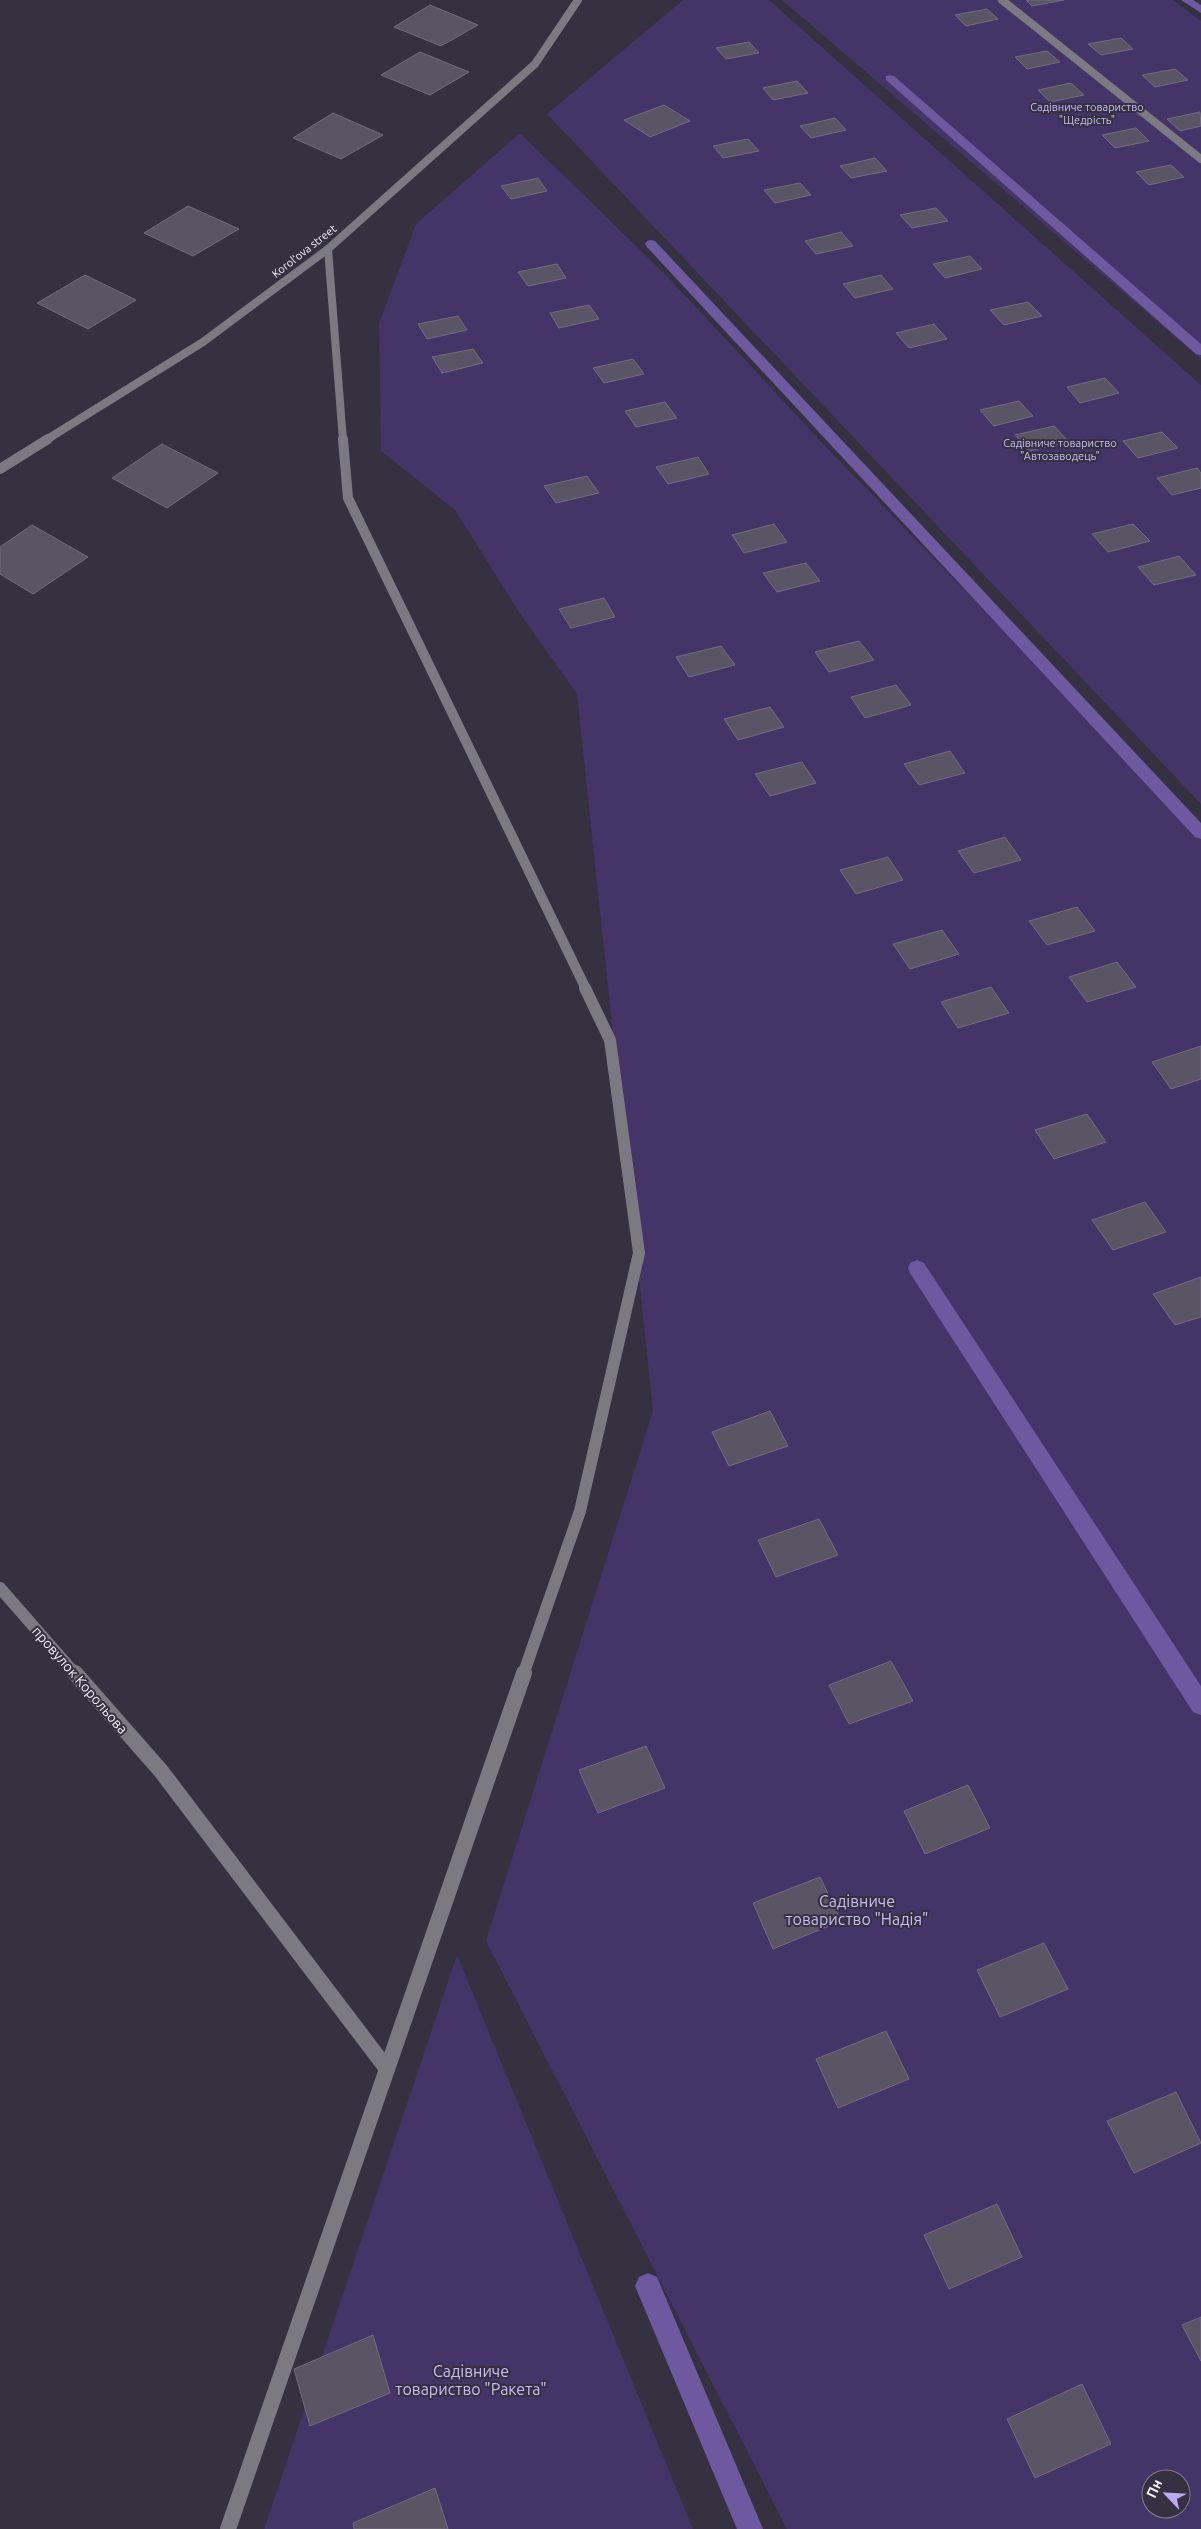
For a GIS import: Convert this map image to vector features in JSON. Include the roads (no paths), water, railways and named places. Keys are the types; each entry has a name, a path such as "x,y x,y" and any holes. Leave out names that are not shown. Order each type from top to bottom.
{"street":[{"name":"Korolʹova street","path":"0,468 203,342 328,249 535,64 578,0"},
{"path":"1002,0 1201,160"},
{"path":"228,2529 580,1511 639,1253 610,1040 348,498 328,249"},
{"name":"провулок Корольова","path":"0,1588 161,1771 387,2070"}],"waterway":[{"path":"1186,0 1201,10"},
{"path":"890,78 1201,351"},
{"path":"651,244 1201,833"},
{"path":"917,1268 1201,1705"},
{"path":"648,2286 750,2529"}],"park label":[{"name":"Садівниче товариство \"Щедрість\"","path":"1087,113"},
{"name":"Садівниче товариство \"Автозаводець\"","path":"1060,449"},
{"name":"Садівниче товариство \"Надія\"","path":"857,1910"},
{"name":"Садівниче товариство \"Ракета\"","path":"471,2380"}]}
